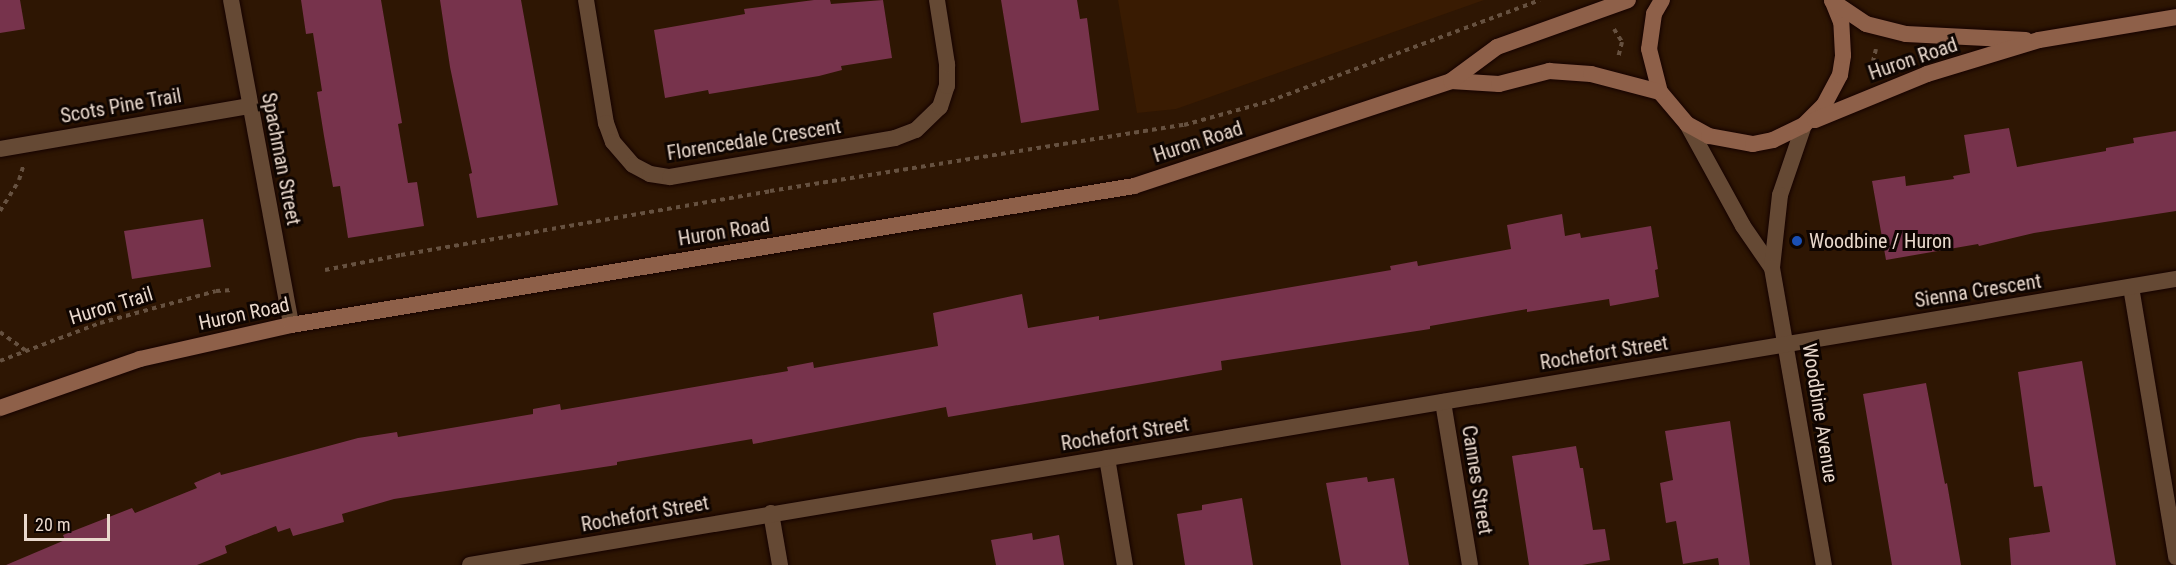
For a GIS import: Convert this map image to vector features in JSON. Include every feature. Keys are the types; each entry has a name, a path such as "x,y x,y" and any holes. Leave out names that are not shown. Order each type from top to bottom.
{"main road":[{"name":"Huron Road","path":"0,408 140,359 291,325 1134,186 1451,81 1497,47 1628,0"},
{"path":"1662,0 1654,14 1649,48 1660,92 1687,124"},
{"name":"Huron Road","path":"1832,0 1866,24 1906,34 2039,40"},
{"path":"1804,125 1824,105 1840,75 1844,56 1841,22 1832,0"},
{"name":"Huron Road","path":"1687,124 1709,136 1753,144 1773,140 1927,74 2039,40 2176,17"},
{"name":"Huron Road","path":"1451,81 1499,84 1549,71 1591,74 1660,92"}],"street":[{"name":"Spachman Street","path":"231,0 291,325"},
{"name":"Florencedale Crescent","path":"586,0 606,123 613,142 633,165 650,174 670,177 895,138 916,130 939,107 947,86 947,63 937,0"},
{"name":"Scots Pine Trail","path":"0,149 249,106"},
{"name":"Woodbine Avenue","path":"1687,124 1743,226 1772,268"},
{"name":"Woodbine Avenue","path":"1804,125 1780,195 1772,268 1824,565"},
{"name":"Sienna Crescent","path":"1787,344 2176,279"},
{"path":"2131,287 2176,557"},
{"name":"Rochefort Street","path":"470,565 1787,344"},
{"name":"Cannes Street","path":"1443,402 1470,565"},
{"path":"1107,458 1125,565"},
{"path":"771,513 780,565"}],"path":[{"path":"325,270 759,193 1184,124 1270,101 1540,0"},
{"path":"1611,23 1622,42 1616,66"},
{"path":"1878,41 1873,61 1879,76"},
{"path":"0,211 19,180 29,145"},
{"name":"Huron Trail","path":"0,361 100,322 216,291 233,290"},
{"path":"0,332 26,350"}],"shaded area":[{"path":"1118,0 1484,0 1176,109 1137,113"}],"building":[{"path":"0,0 20,0 25,29 0,33"},
{"path":"301,0 381,0 402,123 398,124 408,183 417,182 424,226 348,238 340,186 333,187 324,136 317,92 322,91 313,33 306,34"},
{"path":"440,0 521,0 558,205 477,218 469,174 472,173 450,67"},
{"path":"830,0 831,4 883,0 892,58 841,66 842,70 819,76 709,94 708,90 665,98 654,30 745,14 744,9"},
{"path":"1001,0 1077,0 1080,19 1087,18 1099,110 1021,123"},
{"path":"2009,128 2017,167 2106,151 2106,148 2134,143 2133,138 2176,131 2176,211 2034,233 1979,246 1978,244 1886,260 1872,181 1905,176 1906,186 1954,179 1953,176 1970,173 1964,135"},
{"path":"1562,214 1565,236 1580,233 1581,238 1651,226 1658,269 1655,270 1659,297 1610,306 1609,299 1527,312 1527,309 1430,326 1430,329 1221,361 1222,370 948,417 946,407 753,444 752,439 617,462 617,465 394,499 342,514 344,522 293,536 290,528 278,532 276,526 225,546 227,553 197,565 6,565 65,540 63,535 132,508 135,513 197,488 194,483 220,472 221,475 358,438 397,432 398,437 533,414 533,409 560,404 561,410 788,371 787,367 813,362 814,368 938,346 933,313 1022,294 1028,328 1099,316 1099,320 1391,270 1390,266 1417,261 1418,266 1511,249 1507,225"},
{"path":"203,219 211,267 132,279 124,231"},
{"path":"2082,361 2116,565 2011,565 2009,538 2050,532 2042,486 2034,487 2018,372"},
{"path":"1926,383 1961,565 1892,565 1863,394"},
{"path":"1730,421 1750,565 1719,565 1718,558 1683,564 1676,521 1666,523 1660,483 1673,480 1665,431"},
{"path":"1576,446 1580,468 1583,468 1593,530 1605,529 1610,560 1582,565 1529,565 1512,456"},
{"path":"1367,477 1368,482 1394,478 1409,565 1341,565 1326,483"},
{"path":"1242,498 1253,565 1185,565 1177,514 1202,510 1202,505"},
{"path":"1032,533 1033,540 1059,535 1064,565 996,565 991,540"}],"place":[{"name":"Woodbine / Huron","path":"1797,241"}]}
